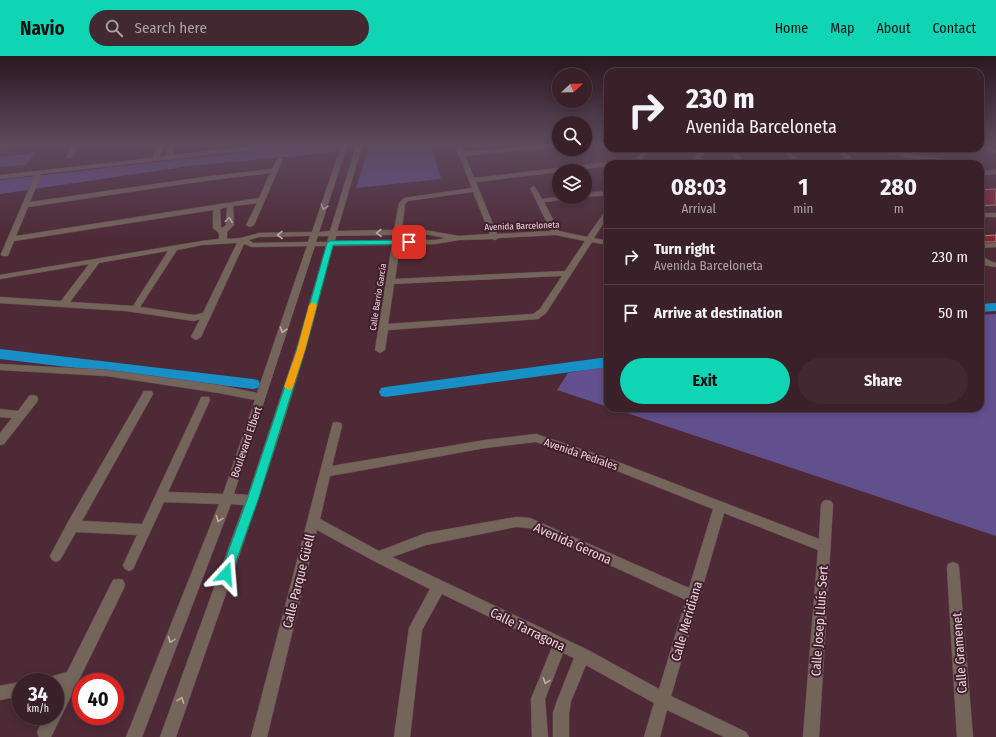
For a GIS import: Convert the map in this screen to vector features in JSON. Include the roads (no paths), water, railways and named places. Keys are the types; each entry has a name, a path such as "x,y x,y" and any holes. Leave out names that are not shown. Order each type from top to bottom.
{"street":[{"path":"0,177 17,175"},
{"path":"5,254 38,175"},
{"path":"26,205 241,175"},
{"path":"250,224 272,175"},
{"name":"Boulevard Elbert","path":"134,737 226,499 334,175"},
{"name":"Boulevard Elbert","path":"168,737 252,500 301,350 351,175"},
{"path":"470,175 495,238"},
{"path":"472,180 516,175"},
{"path":"532,188 556,233"},
{"name":"Calle Barrio García","path":"380,350 402,203 406,199 476,190"},
{"path":"592,195 604,194"},
{"path":"11,240 261,200"},
{"path":"540,201 552,200"},
{"path":"223,240 223,232 230,225 230,205"},
{"path":"216,208 216,228 223,232"},
{"path":"984,215 996,214"},
{"path":"384,327 535,317 544,311 604,218"},
{"name":"Avenida Barceloneta","path":"332,238 398,232 424,232 459,238"},
{"name":"Avenida Barceloneta","path":"332,238 396,242 435,242 459,238 495,238 556,233 604,242"},
{"path":"0,277 223,240 242,240 252,245 332,238"},
{"path":"196,337 242,240"},
{"path":"984,246 996,245"},
{"path":"135,309 174,248"},
{"path":"984,260 987,263 996,265"},
{"path":"63,305 96,261"},
{"path":"390,282 568,273"},
{"path":"0,300 135,309 194,318 206,315"},
{"path":"0,367 107,373 219,389 261,397"},
{"path":"56,556 148,394"},
{"path":"0,441 33,399"},
{"path":"129,565 205,400"},
{"path":"0,413 20,415"},
{"name":"Calle Parque Güell","path":"259,737 337,426"},
{"name":"Avenida Pedrales","path":"326,472 485,444 536,438 601,460 825,547"},
{"path":"160,497 252,500"},
{"name":"Calle Josep Lluís Sert","path":"811,737 827,505"},
{"name":"Calle Meridiana","path":"652,737 720,506"},
{"name":"Calle Tarragona","path":"313,521 378,557 583,655 663,700 741,737"},
{"name":"Avenida Gerona","path":"378,557 426,540 516,522 530,523 694,597"},
{"path":"72,526 144,530"},
{"name":"Calle Gramenet","path":"953,568 964,737"},
{"path":"64,692 118,585"},
{"path":"402,737 416,628 440,586"},
{"path":"540,737 538,699 560,644"},
{"path":"561,737 561,713 564,701 583,655"},
{"path":"64,680 70,679"},
{"path":"0,693 12,691"},
{"path":"45,732 48,725"}],"waterway":[{"path":"984,308 996,307"},
{"path":"0,354 253,384"},
{"path":"386,392 604,363"}]}
